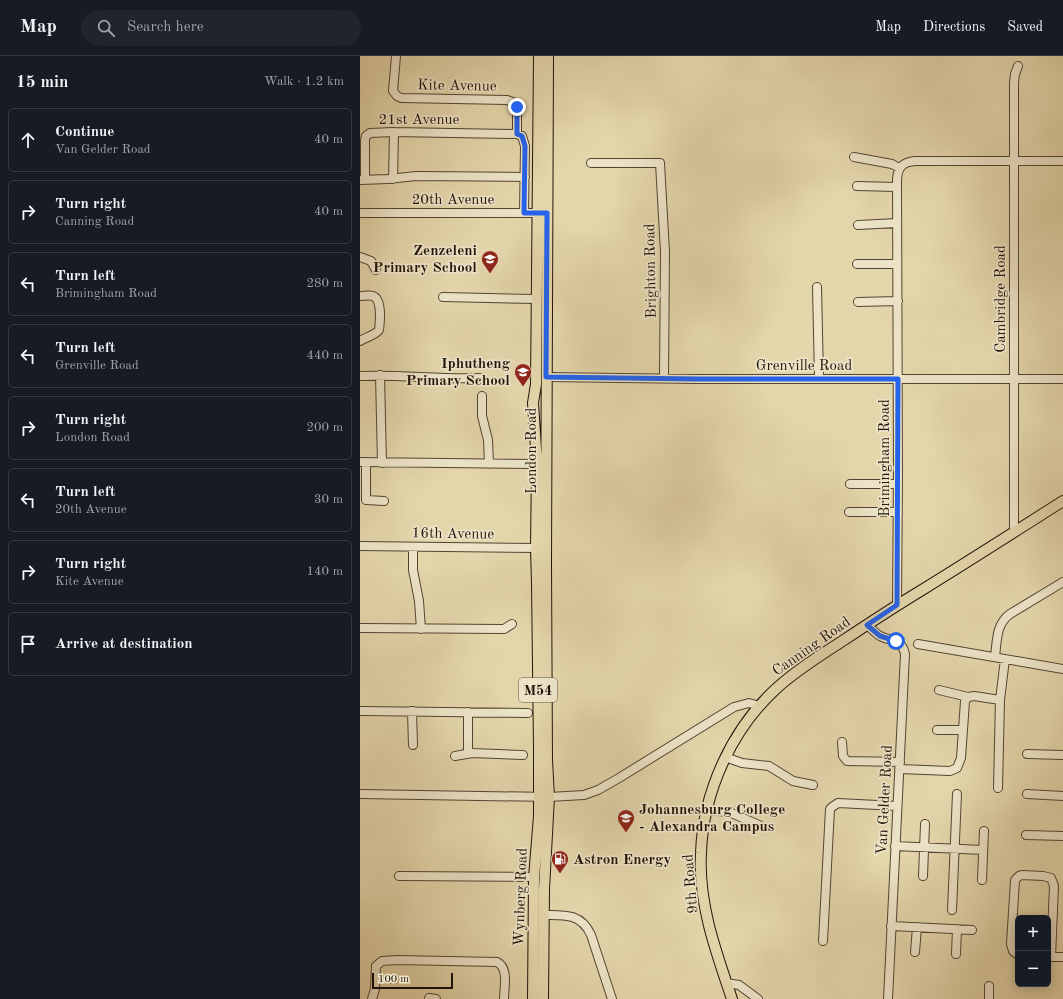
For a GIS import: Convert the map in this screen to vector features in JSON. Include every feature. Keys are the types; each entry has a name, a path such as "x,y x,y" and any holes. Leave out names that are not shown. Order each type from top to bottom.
{"main road":[{"name":"London Road","path":"539,56 546,377 541,548 538,596 539,797"},
{"name":"London Road","path":"548,56 537,299 536,384 533,403 541,548 546,753 550,797"},
{"name":"Canning Road","path":"760,706 777,688 796,672 897,605 1063,502"},
{"name":"9th Road","path":"732,999 710,930 702,888 700,854 707,810 718,771 736,738 760,706"},
{"name":"Wynberg Road","path":"534,999 534,877 539,797"},
{"name":"Wynberg Road","path":"543,999 544,916 550,797"}],"street":[{"name":"Kite Avenue","path":"396,56 393,88 397,96 406,99 511,100 515,103 517,107 517,134 522,136 524,143 524,213"},
{"name":"Cambridge Road","path":"1014,532 1014,78 1018,66"},
{"path":"393,179 394,132"},
{"name":"21st Avenue","path":"363,180 365,140 367,135 370,133 517,134"},
{"path":"854,157 892,164 899,168 906,163 915,161 1063,161"},
{"name":"Brighton Road","path":"591,163 660,164 666,252 664,378"},
{"name":"Brimingham Road","path":"897,605 897,175 899,168"},
{"path":"363,180 393,179 416,176 525,178"},
{"path":"858,186 897,187"},
{"name":"20th Avenue","path":"360,213 542,213"},
{"path":"858,226 897,223"},
{"path":"360,257 372,261 376,270"},
{"path":"857,264 897,264"},
{"path":"817,287 819,378"},
{"path":"360,296 372,296 377,299 380,304 379,330 360,341"},
{"path":"443,297 537,299"},
{"path":"858,302 898,301"},
{"path":"360,376 380,375 447,379 481,378"},
{"path":"380,375 382,463"},
{"name":"Grenville Road","path":"546,377 1063,379"},
{"path":"482,396 482,416 488,440 489,464"},
{"path":"384,501 366,500 363,462 537,464"},
{"path":"850,484 898,484"},
{"path":"849,512 898,512"},
{"name":"16th Avenue","path":"360,546 541,548"},
{"path":"413,547 412,566 419,601 420,629"},
{"path":"995,657 998,633 1004,620 1010,614 1063,582"},
{"path":"360,628 504,629 512,624"},
{"name":"Van Gelder Road","path":"867,625 880,636 899,643 904,651 900,766 888,999"},
{"path":"918,644 1063,669"},
{"path":"998,788 1000,700 1004,658"},
{"path":"940,690 968,697 974,696 1000,700"},
{"path":"842,742 842,756 847,761 950,771 957,768 961,758 964,704 968,697"},
{"path":"360,794 539,797 576,796 598,790 734,707 749,703 760,706"},
{"path":"360,711 528,713"},
{"path":"412,711 413,745"},
{"path":"468,712 468,754"},
{"path":"937,730 962,730"},
{"path":"455,756 468,754 523,755"},
{"path":"1027,754 1063,756"},
{"path":"725,757 742,763 769,766 793,781 812,785"},
{"path":"952,910 957,794"},
{"path":"1027,794 1063,796"},
{"path":"823,941 830,810 838,803 897,806"},
{"path":"707,810 730,812 759,825"},
{"path":"923,876 925,824"},
{"path":"982,880 984,831"},
{"path":"1026,835 1063,836"},
{"path":"895,846 984,850"},
{"path":"1015,953 1011,944 1015,880 1022,875 1043,876 1053,880 1054,886 1050,951"},
{"path":"399,876 534,877"},
{"path":"544,916 570,916 578,919 586,926 591,935 612,999"},
{"path":"891,926 972,930"},
{"path":"915,952 916,927"},
{"path":"956,954 957,929"},
{"path":"1051,957 1063,957"},
{"path":"372,999 375,989 376,966 382,961 493,962 503,967 505,972 504,999"},
{"path":"726,983 734,983 739,985 758,999"},
{"path":"988,999 989,986"}],"place":[{"name":"Zenzeleni Primary School","path":"490,274"},
{"name":"Iphutheng Primary School","path":"523,387"},
{"name":"Johannesburg College - Alexandra Campus","path":"626,833"},
{"name":"Astron Energy","path":"560,874"}],"route":[{"path":"517,107 517,134 522,136 525,146 524,213 547,213 546,377 898,379 897,605 867,625 880,636 896,641"}]}
